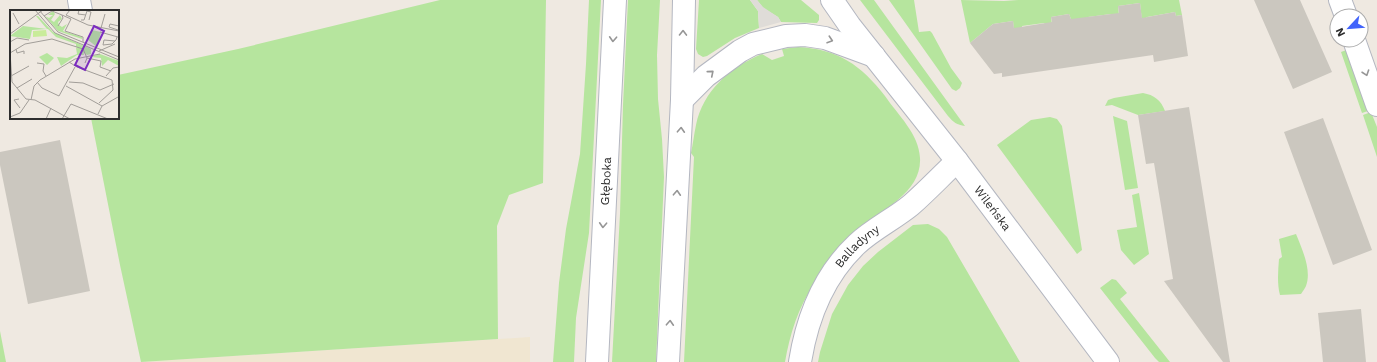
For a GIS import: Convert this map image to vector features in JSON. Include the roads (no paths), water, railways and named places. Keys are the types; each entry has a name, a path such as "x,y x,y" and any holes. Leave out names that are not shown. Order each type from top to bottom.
{"street":[{"path":"79,0 81,10"},
{"name":"Głęboka","path":"597,362 615,0"},
{"path":"668,362 682,100 684,0"},
{"name":"Wileńska","path":"823,0 850,26"},
{"name":"Wileńska","path":"832,0 850,26 957,161 1108,362"},
{"path":"682,100 706,76 740,51 753,44 786,36 805,35 825,38 874,56"},
{"path":"1357,48 1377,105"},
{"name":"Balladyny","path":"800,362 804,336 814,308 826,283 841,261 857,244 910,206 957,161"}]}
